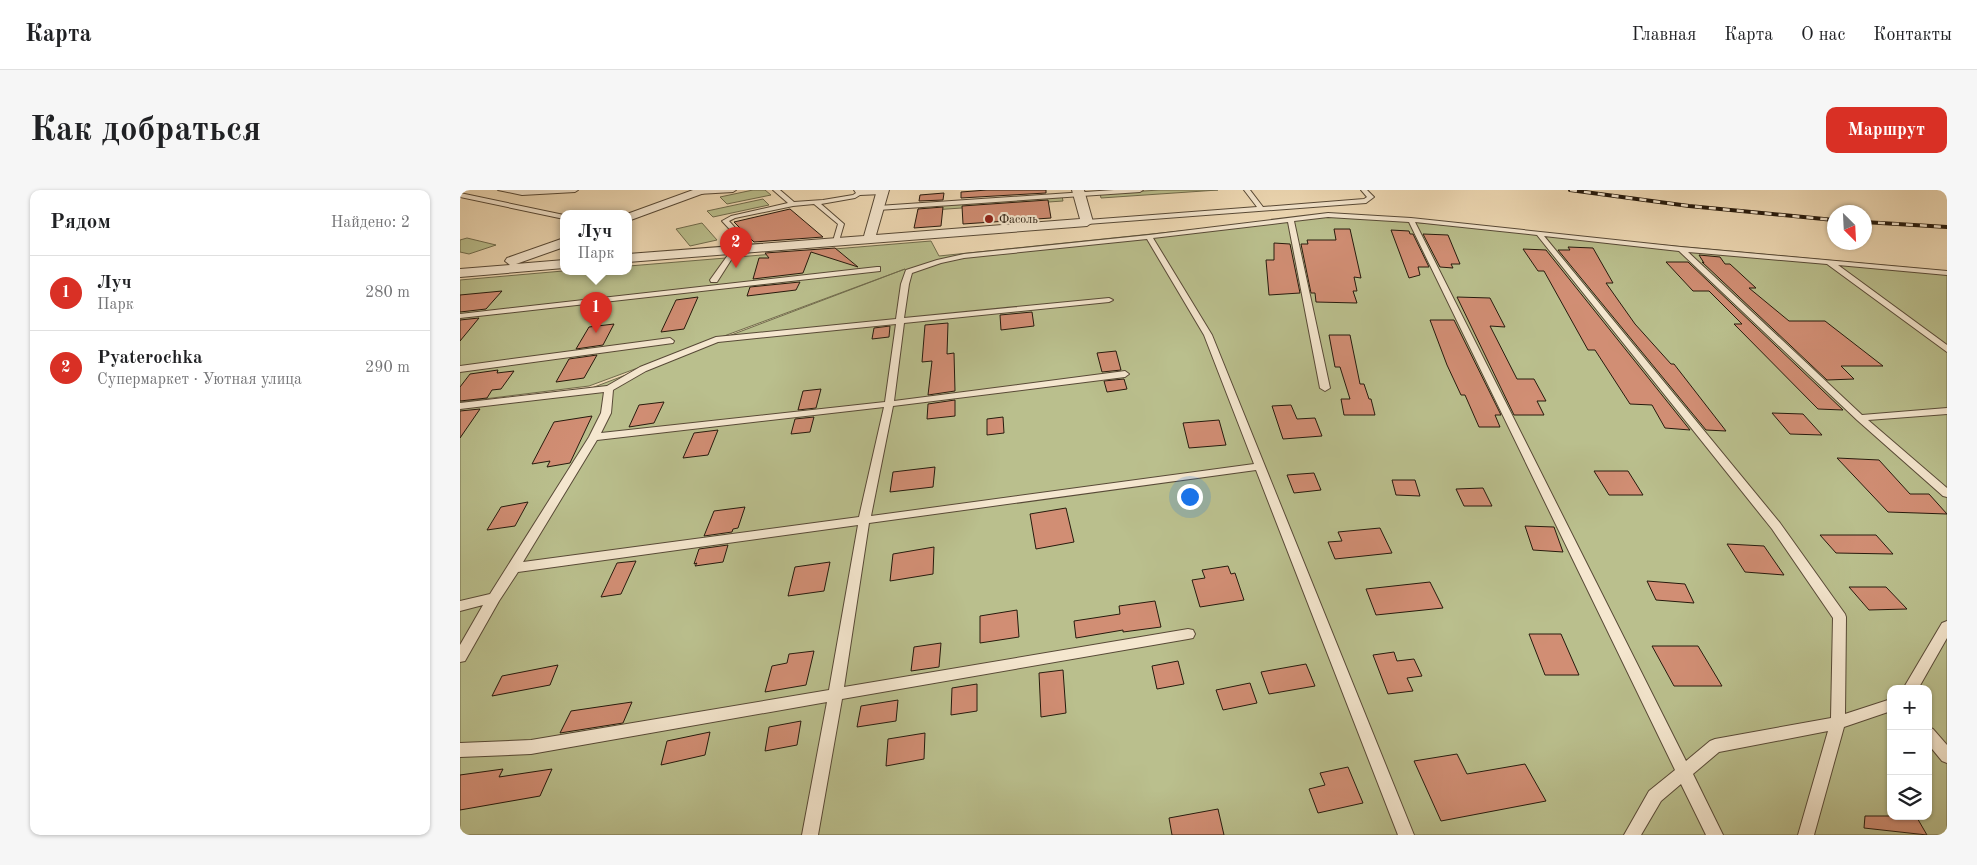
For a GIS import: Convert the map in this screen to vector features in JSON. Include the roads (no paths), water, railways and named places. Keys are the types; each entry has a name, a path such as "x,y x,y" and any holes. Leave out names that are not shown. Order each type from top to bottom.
{"street":[{"path":"632,216 700,191"},
{"path":"869,239 882,191"},
{"path":"632,258 1087,222 1079,192"},
{"path":"486,271 560,243"},
{"path":"460,273 560,264"}],"lane":[{"path":"501,190 522,193 575,190"},
{"path":"700,191 733,190"},
{"path":"776,190 793,204"},
{"path":"878,208 1079,192 1140,190"},
{"path":"1247,190 1261,209"},
{"path":"1087,222 1366,201 1372,197 1364,190"},
{"path":"750,248 725,221 733,217 793,204 816,203 858,192 882,191"},
{"path":"460,195 560,216"},
{"path":"816,203 841,224 836,241"},
{"path":"810,835 836,693 864,520 889,404 905,284 909,272 939,261 964,256 1148,237 1328,215 1411,220 1681,249 1947,273"},
{"path":"1291,220 1325,388"},
{"path":"1411,220 1715,835"},
{"path":"1539,234 1776,526 1840,617 1838,723 1806,835"},
{"path":"1148,237 1208,336 1406,835"},
{"path":"714,280 735,249"},
{"path":"1681,249 1860,418 1947,494"},
{"path":"1828,262 1947,349"},
{"path":"460,316 877,270"},
{"path":"460,406 609,389 643,369 716,340 1109,300"},
{"path":"460,369 670,341"},
{"path":"594,437 889,404 1125,374"},
{"path":"460,657 494,598 594,437 606,413 609,389"},
{"path":"1860,418 1947,411"},
{"path":"514,568 1260,466"},
{"path":"460,606 494,598"},
{"path":"1912,685 1947,626"},
{"path":"460,750 531,747 836,693 1188,634"},
{"path":"1632,835 1655,796 1715,746 1838,723 1887,706"},
{"path":"1932,737 1947,756"}],"railway":[{"path":"1570,190 1689,206 1827,219"},
{"path":"1872,222 1947,227"}],"place":[{"name":"Фасоль","path":"989,219"},
{"name":"Pyaterochka","path":"736,268"},
{"name":"Луч","path":"596,333"}]}
